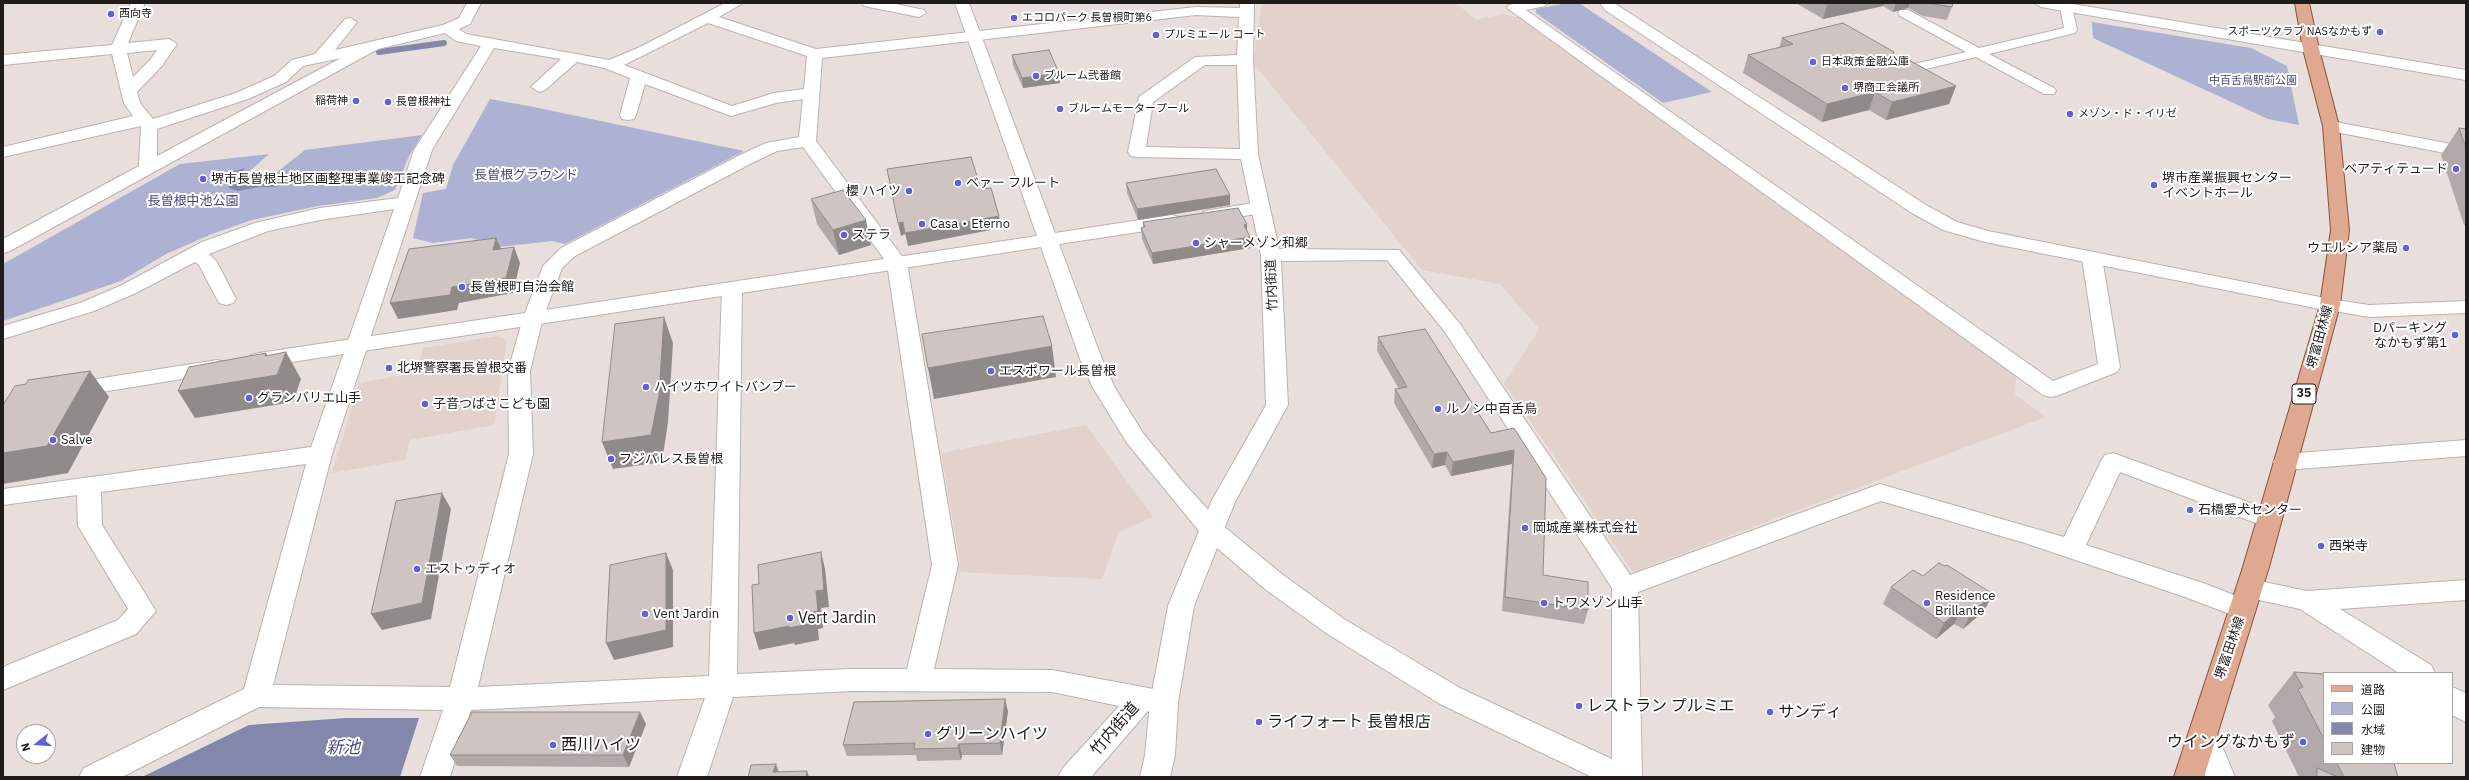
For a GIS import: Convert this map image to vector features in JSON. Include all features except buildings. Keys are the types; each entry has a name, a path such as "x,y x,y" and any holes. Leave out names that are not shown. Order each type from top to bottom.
{"main road":[{"name":"堺富田林線","path":"2189,777 2223,666 2246,599 2330,305 2340,230 2331,126 2310,45 2302,3"}],"street":[{"path":"3,152 146,123 242,96 280,79 298,63 372,47 448,28 465,21 474,3"},
{"path":"610,65 645,50 736,3"},
{"path":"869,3 919,12"},
{"path":"962,3 1091,359 1104,388 1135,438 1212,530 1274,582 1335,626 1450,696 1621,777"},
{"path":"1540,3 1514,8 2051,390 2109,367 2092,258"},
{"path":"1607,3 1616,11 1906,201 1950,226 1985,236 2092,258 2330,305 2368,311 2466,307"},
{"path":"2041,3 2310,45 2466,66"},
{"path":"2090,3 2466,75"},
{"path":"142,4 118,49 132,103 146,123 148,168"},
{"path":"706,18 815,54 974,36 1193,7 1246,8"},
{"path":"1894,73 2071,30 2066,7"},
{"name":"竹内街道","path":"1155,777 1160,755 1153,701 1181,606 1224,500 1277,405 1271,255 1249,154 1245,60 1246,8"},
{"path":"1904,13 2048,91"},
{"path":"320,58 350,22"},
{"path":"448,28 461,38 573,57 610,65 731,111 774,98 812,93"},
{"path":"3,60 169,44 156,63 128,91"},
{"path":"256,696 320,454 359,345 423,150 490,44"},
{"path":"3,247 372,47"},
{"path":"815,54 807,141 897,263 945,565 918,680"},
{"path":"538,87 573,57"},
{"path":"1245,60 1200,60 1145,100 1136,152 1249,154"},
{"path":"628,115 639,76"},
{"path":"2331,126 2466,152"},
{"path":"435,777 461,699 521,454 519,371 533,318 553,266 568,252 746,159 772,147 807,141"},
{"path":"3,333 87,307 129,290 196,253 262,227 320,214 406,202"},
{"path":"49,393 1260,208"},
{"path":"196,253 207,262 226,299"},
{"path":"1271,255 1392,254 1453,328 1625,587 1627,777"},
{"path":"692,777 723,686 732,288"},
{"path":"2285,462 2466,448"},
{"path":"3,497 320,454"},
{"path":"2072,550 2113,461 2269,519"},
{"path":"3,679 127,627 143,611 90,526 88,504 90,485"},
{"path":"1625,587 1880,492 2072,550 2205,594 2246,599 2307,601 2466,590"},
{"path":"2307,601 2419,672"},
{"path":"94,777 256,696 461,699 851,680 918,680 1052,681 1153,701"},
{"path":"2453,699 2466,710"},
{"name":"竹内街道","path":"1073,777 1153,701"},
{"path":"2203,733 2220,777"}],"shaded area":[{"path":"1262,3 1456,3 1476,20 1502,14 1518,17 2016,376 2015,394 2046,417 1633,572 1504,383 1539,329 1500,284 1422,270 1253,63"},
{"name":"子音つばさこども園","path":"496,336 507,340 494,425 410,440 405,460 332,473 359,383 418,372 423,348"},
{"path":"1086,425 1153,517 1119,532 1102,579 957,572 960,562 941,453"}],"green space":[{"path":"1567,3 1579,3 1712,92 1663,103 1536,13 1536,9"},
{"name":"中百舌鳥駅前公園","path":"2092,22 2251,48 2287,66 2299,125 2268,119 2093,38"},
{"name":"長曽根グラウンド","path":"490,99 744,151 565,244 552,241 499,247 472,238 433,243 413,238 423,193 446,189 453,165"},
{"name":"長曽根中池公園","path":"422,135 409,156 395,190 377,198 318,206 252,220 212,234 166,254 121,281 3,321 3,264 180,164 269,154 242,178 268,179 305,150"}],"water":[{"path":"245,168 237,178 240,181 256,182 271,180 282,184 275,187 259,187 238,191 229,188 227,175 231,172"},
{"name":"新池","path":"346,718 419,718 400,777 142,777 249,725"}],"waterway":[{"path":"379,52 444,43"}],"place":[{"name":"西向寺","path":"111,14"},
{"name":"エコロパーク 長曽根町第6","path":"1014,18"},
{"name":"スポーツクラブ NASなかもず","path":"2380,32"},
{"name":"プルミエール コート","path":"1156,35"},
{"name":"日本政策金融公庫","path":"1813,62"},
{"name":"ブルーム弐番館","path":"1036,76"},
{"name":"堺商工会議所","path":"1845,88"},
{"name":"稲荷神","path":"356,101"},
{"name":"長曽根神社","path":"388,102"},
{"name":"ブルームモータープール","path":"1060,109"},
{"name":"メゾン・ド・イリゼ","path":"2070,114"},
{"name":"ベアティテュード","path":"2456,169"},
{"name":"堺市長曽根土地区画整理事業竣工記念碑","path":"203,179"},
{"name":"ベァー フルート","path":"958,183"},
{"name":"堺市産業振興センター イベントホール","path":"2154,185"},
{"name":"櫻 ハイツ","path":"909,191"},
{"name":"Casa・Eterno","path":"922,224"},
{"name":"ステラ","path":"844,235"},
{"name":"シャーメゾン和郷","path":"1196,243"},
{"name":"ウエルシア薬局","path":"2406,248"},
{"name":"長曽根町自治会館","path":"462,287"},
{"name":"Dパーキング なかもず第1","path":"2455,335"},
{"name":"北堺警察署長曽根交番","path":"389,368"},
{"name":"エスポワール長曽根","path":"991,371"},
{"name":"ハイツホワイトバンブー","path":"646,387"},
{"name":"グランバリエ山手","path":"249,398"},
{"name":"子音つばさこども園","path":"425,404"},
{"name":"ルノン中百舌鳥","path":"1438,409"},
{"name":"Salve","path":"53,440"},
{"name":"フジパレス長曽根","path":"611,459"},
{"name":"石橋愛犬センター","path":"2190,510"},
{"name":"岡城産業株式会社","path":"1525,528"},
{"name":"西栄寺","path":"2321,546"},
{"name":"エストゥディオ","path":"417,569"},
{"name":"トワメゾン山手","path":"1544,603"},
{"name":"Residence Brillante","path":"1927,603"},
{"name":"Vent Jardin","path":"645,614"},
{"name":"Vert Jardin","path":"790,618"},
{"name":"レストラン プルミエ","path":"1579,706"},
{"name":"サンディ","path":"1770,712"},
{"name":"ライフォート 長曽根店","path":"1259,722"},
{"name":"グリーンハイツ","path":"928,734"},
{"name":"ウイングなかもず","path":"2303,742"},
{"name":"西川ハイツ","path":"553,745"}]}
